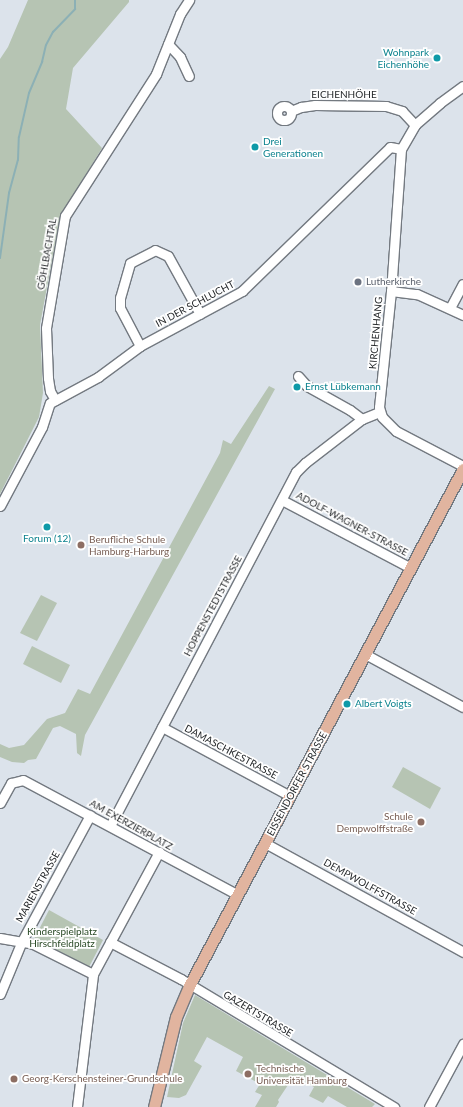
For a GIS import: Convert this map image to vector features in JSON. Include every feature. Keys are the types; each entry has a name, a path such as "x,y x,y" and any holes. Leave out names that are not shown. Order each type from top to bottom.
{"main road":[{"name":"EISSENDORFER STRASSE","path":"154,1107 176,1017 189,986 463,468"}],"street":[{"name":"GÖHLBACHTAL","path":"55,400 50,391 47,372 46,328 65,216 156,74 180,14 190,0"},
{"path":"168,44 180,57 189,76"},
{"name":"KIRCHENHANG","path":"380,412 391,291 401,149 415,125 440,103 463,86"},
{"name":"EICHENHÖHE","path":"290,111 315,105 386,106 402,111 415,125"},
{"name":"IN DER SCHLUCHT","path":"55,400 98,377 140,346 230,299 249,285 390,147 401,149"},
{"path":"140,346 120,308 120,298 130,263 155,250 168,256 200,314"},
{"path":"450,308 463,284"},
{"path":"391,291 417,294 463,315"},
{"path":"298,376 307,386 350,410 362,419"},
{"path":"0,506 42,427 49,405 55,400"},
{"path":"380,412 386,422 396,431 463,468"},
{"name":"HOPPENSTEDTSTRASSE","path":"110,826 296,472 305,463 362,419 380,412"},
{"name":"ADOLF-WAGNER-STRASSE","path":"282,500 411,568"},
{"path":"365,654 463,707"},
{"name":"DAMASCHKESTRASSE","path":"162,727 290,796"},
{"name":"AM EXERZIERPLATZ","path":"0,803 13,782 23,780 238,894"},
{"name":"MARIENSTRASSE","path":"0,994 22,940 90,815"},
{"name":"DEMPWOLFFSTRASSE","path":"265,842 463,952"},
{"path":"77,1107 93,974 159,852"},
{"path":"0,938 22,940 33,944 93,974"},
{"name":"GAZERTSTRASSE","path":"110,942 181,979 189,986 271,1033 394,1107"},
{"path":"429,1107 463,1044"}],"green space":[{"path":"28,0 129,0 129,2 73,68 66,109 102,148 60,217 40,325 43,393 39,417 0,494 0,59 8,47"},
{"path":"269,386 275,389 85,735 81,756 77,753 76,734 60,726 53,728 36,759 28,760 24,763 12,762 0,757 0,744 9,748 24,745 47,719 65,713 78,689 90,694 220,453 223,440 231,444"},
{"path":"41,595 57,603 37,641 20,633"},
{"path":"32,646 70,665 61,683 23,664"},
{"path":"403,767 441,788 430,809 392,787"},
{"name":"Kinderspielplatz Hirschfeldplatz","path":"49,910 103,940 88,969 33,941"},
{"name":"Technische Universität Hamburg","path":"195,995 375,1104 372,1107 347,1107 328,1096 323,1103 309,1096 314,1087 294,1076 278,1100 279,1102 276,1107 255,1107 262,1095 255,1092 260,1084 236,1071 243,1057 207,1037 194,1061 202,1066 186,1095 179,1098 167,1097 183,1023"}],"waterway":[{"path":"0,258 9,193 18,160 19,137 29,93 42,62 46,45 53,32 75,9 75,0"}],"place":[{"name":"Wohnpark Eichenhöhe","path":"437,58"},
{"name":"Drei Generationen","path":"255,147"},
{"name":"Lutherkirche","path":"358,282"},
{"name":"Ernst Lübkemann","path":"297,387"},
{"name":"Forum (12)","path":"47,527"},
{"name":"Berufliche Schule Hamburg-Harburg","path":"81,545"},
{"name":"Albert Voigts","path":"347,704"},
{"name":"Schule Dempwolffstraße","path":"421,822"},
{"name":"Technische Universität Hamburg","path":"248,1074"},
{"name":"Georg-Kerschensteiner-Grundschule","path":"14,1079"}]}
